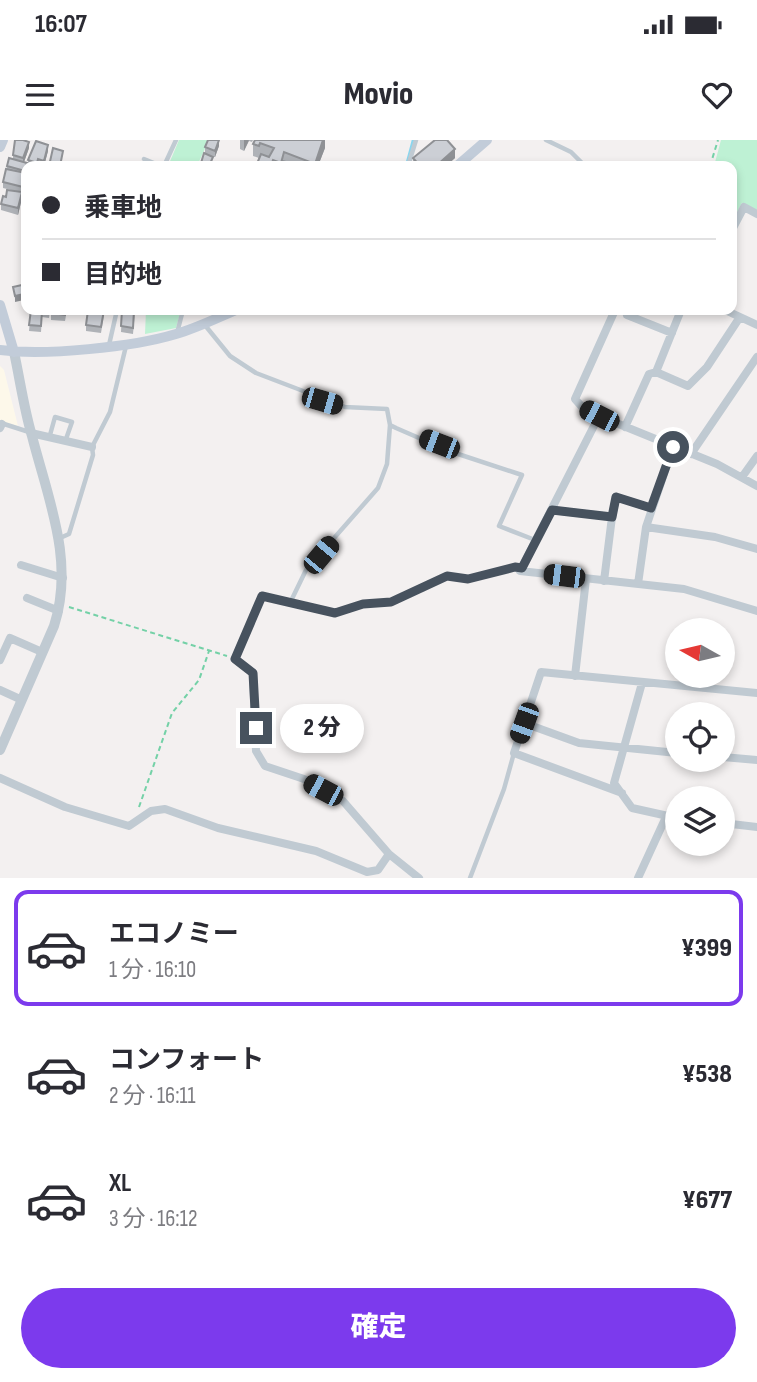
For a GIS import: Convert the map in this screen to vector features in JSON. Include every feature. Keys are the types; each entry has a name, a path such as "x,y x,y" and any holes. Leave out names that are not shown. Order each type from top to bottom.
{"main road":[{"path":"0,147 3,140"},
{"path":"463,161 487,140"},
{"path":"0,305 14,352"},
{"path":"0,350 14,352 127,343 177,334 224,315"}],"street":[{"path":"737,220 744,207 757,214"},
{"path":"613,315 575,399 583,408 599,416 691,454 757,486"},
{"path":"626,315 672,333"},
{"path":"656,372 679,315"},
{"path":"736,315 757,325"},
{"path":"625,427 649,374 656,372 688,386 721,348 740,317"},
{"path":"0,750 60,608 63,578 59,539 31,433 14,352"},
{"path":"691,454 754,370 757,357"},
{"path":"599,416 520,571 704,594 757,611"},
{"path":"31,433 50,435 92,447"},
{"path":"638,584 646,527 673,447"},
{"path":"742,477 757,456"},
{"path":"604,581 616,497 651,508"},
{"path":"552,510 612,517"},
{"path":"646,527 715,537 757,549"},
{"path":"21,565 63,578"},
{"path":"575,676 586,579"},
{"path":"27,598 60,608"},
{"path":"0,660 10,638 43,652"},
{"path":"235,659 253,673 256,751 264,766 303,779 343,801 389,854 419,878"},
{"path":"621,793 514,753 541,673 757,693"},
{"path":"642,683 626,749 614,783 632,808 665,817"},
{"path":"0,690 22,700"},
{"path":"524,723 579,743 665,752"},
{"path":"735,758 757,760"},
{"path":"0,778 65,807 129,825 151,811 165,809 218,828 316,851 367,872 379,874 389,854"},
{"path":"638,878 665,819"},
{"path":"735,824 757,827"}],"lane":[{"path":"165,161 176,140"},
{"path":"410,161 416,140"},
{"path":"546,140 571,152 579,161"},
{"path":"144,159 149,161"},
{"path":"109,345 116,315"},
{"path":"177,334 182,315"},
{"path":"204,323 230,356 245,367 322,401 345,407 387,408 390,425 387,464 378,488 306,570 290,603"},
{"path":"59,539 69,534 93,455 92,447 114,402 127,343"},
{"path":"50,435 55,417 72,422 66,439"},
{"path":"1,425 31,433"},
{"path":"390,425 449,451 522,475 499,526 536,540"},
{"path":"235,659 262,596 335,613 363,604 391,602 447,576 468,579 515,567 522,568"},
{"path":"470,878 504,789 514,753"}],"path":[{"path":"712,161 718,140"},
{"path":"60,608 235,659"},
{"path":"137,820 140,801 172,713 199,680 209,651"}],"shaded area":[{"path":"0,366 4,370 18,426 0,421"}],"green space":[{"path":"179,140 209,140 199,161 170,161"},
{"path":"721,140 757,140 757,210 742,203 737,212 737,161 715,161"},
{"path":"146,315 180,315 176,328 145,334"}],"building":[{"path":"15,140 29,142 23,158 13,155"},
{"path":"208,140 219,140 215,151 205,147"},
{"path":"255,140 323,140 316,161 307,161 284,152 282,161 258,161 261,154 269,157 274,148 260,143 259,146 253,144"},
{"path":"435,140 447,140 455,149 442,161 416,161 413,158"},
{"path":"36,141 48,145 44,161 28,160"},
{"path":"53,148 63,151 61,161 50,161"},
{"path":"204,153 213,157 211,161 202,161"},
{"path":"9,158 21,161 21,170 7,166"},
{"path":"6,169 21,172 21,186 3,182"},
{"path":"7,190 21,192 18,208 1,204 3,196 6,197"},
{"path":"21,285 21,295 15,296 13,287"},
{"path":"30,315 42,315 41,326 29,325"},
{"path":"87,315 103,315 101,327 86,325"},
{"path":"122,315 134,315 133,328 121,326"}],"waterway":[{"path":"407,161 413,140"}],"route":[{"path":"256,728 253,673 245,664 235,659 262,596 335,613 363,604 391,602 447,576 468,579 495,571 522,568 552,510 612,517 616,497 651,508 673,447"}]}
